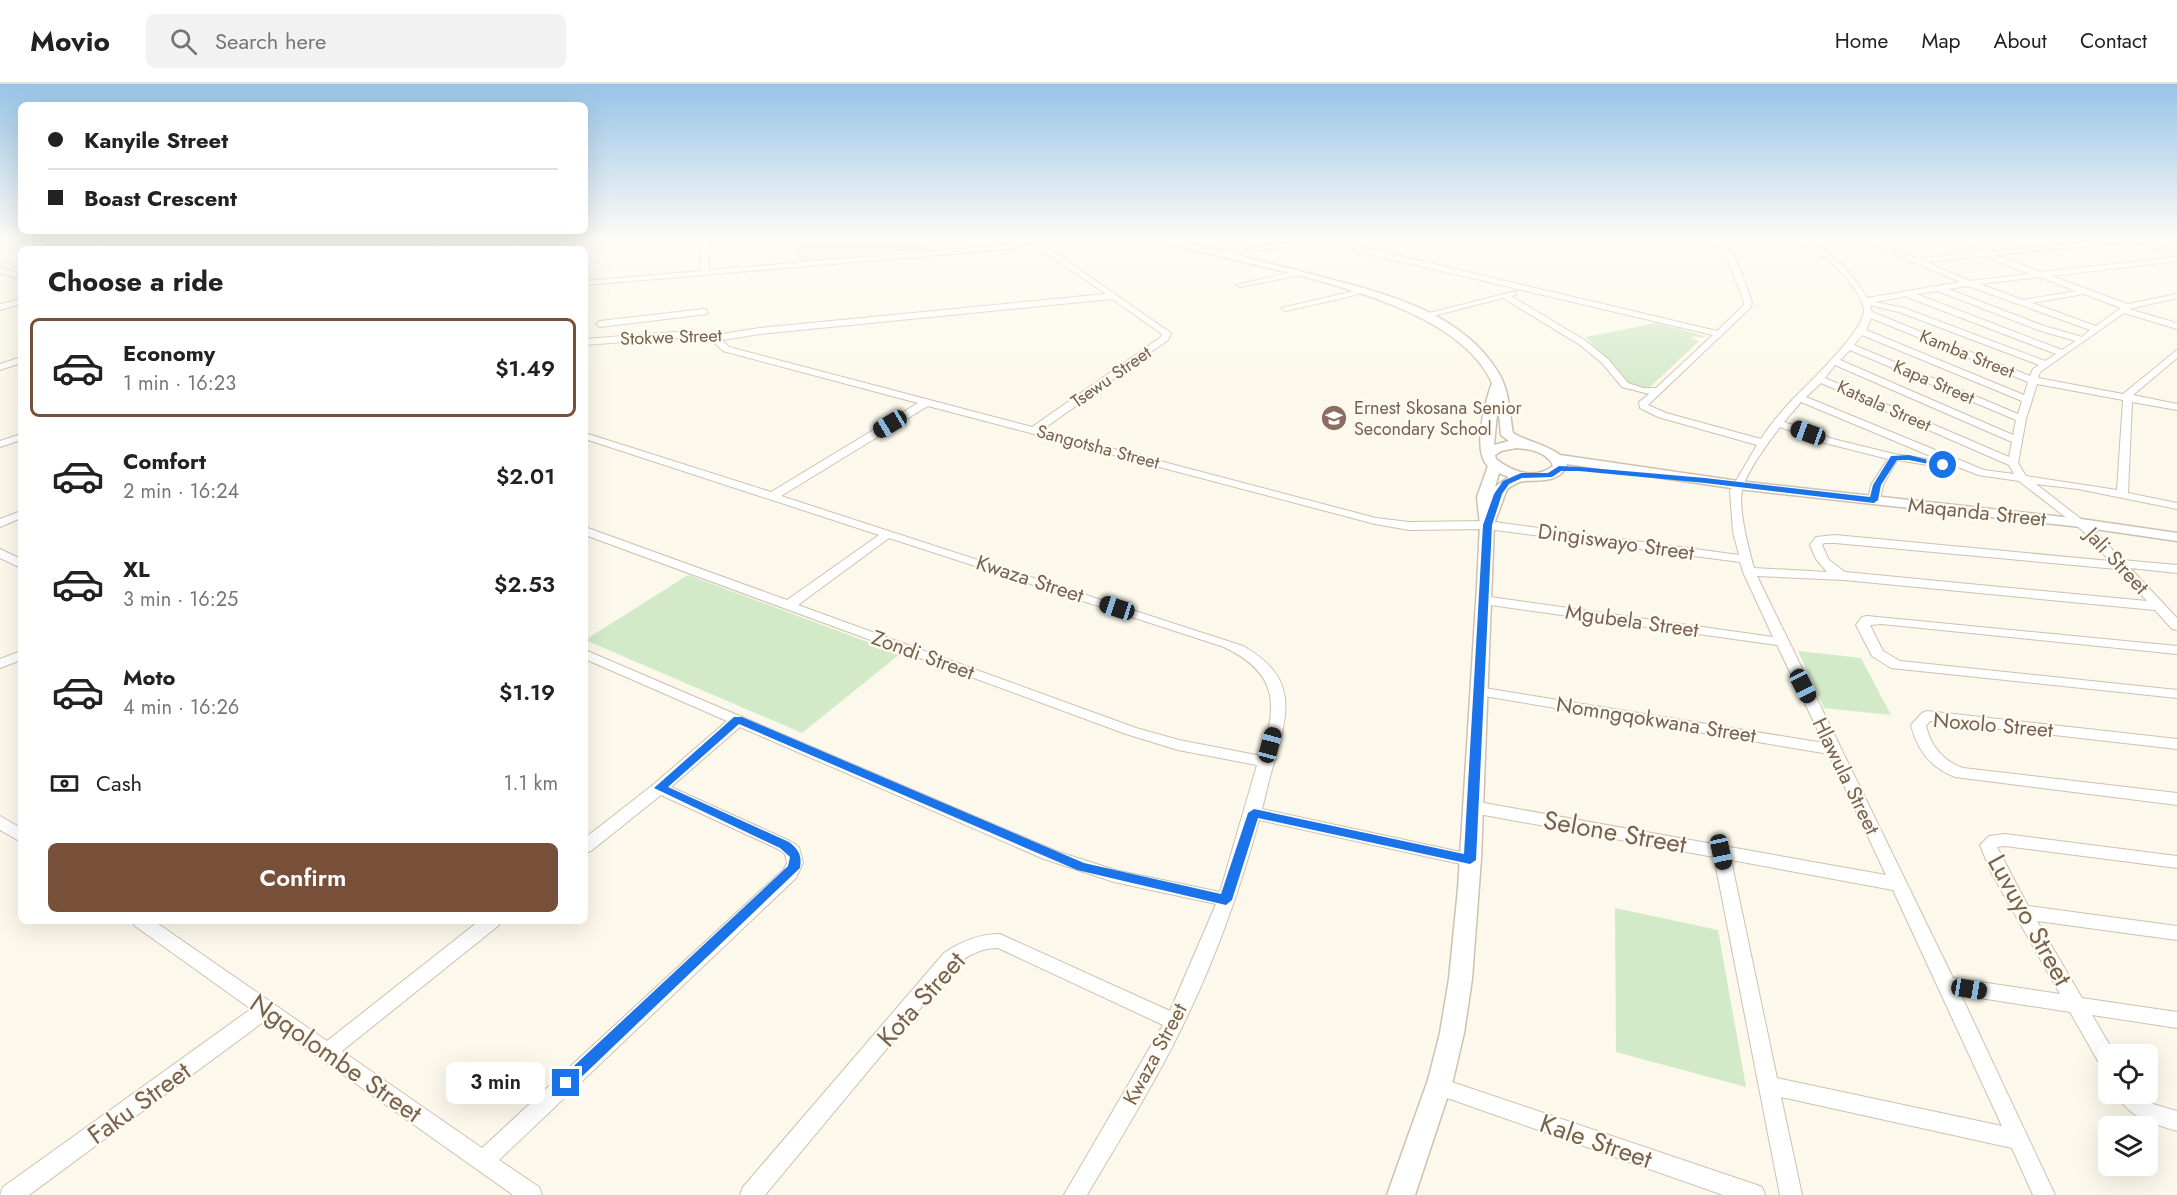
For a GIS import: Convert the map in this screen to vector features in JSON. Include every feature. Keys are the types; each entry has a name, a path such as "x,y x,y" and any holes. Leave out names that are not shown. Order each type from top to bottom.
{"street":[{"name":"Tsewu Street","path":"1035,430 1167,336 1166,329 1105,289"},
{"path":"1356,289 1394,301 1425,315 1446,327 1469,345 1487,365 1497,384 1503,402 1507,435 1527,446"},
{"path":"1425,315 1528,289 1719,334"},
{"path":"1743,289 1748,302 1747,307 1659,391 1644,402 1644,408 1763,442"},
{"path":"1738,485 1763,442 1861,331 1866,306 1855,289"},
{"path":"1866,306 1908,294 1941,289 2041,328 2083,340"},
{"path":"1985,289 2097,330"},
{"path":"2076,289 2177,326"},
{"path":"1285,308 1360,290"},
{"path":"2024,303 2084,292"},
{"path":"1908,294 2062,353"},
{"name":"Stokwe Street","path":"588,342 674,335 715,338 740,333 1115,296"},
{"path":"1505,296 1574,337 1599,355 1625,385 1642,391 1659,391"},
{"path":"2024,480 2013,463 2026,399 2036,371 2083,340 2125,308 2177,296"},
{"path":"0,307 18,302"},
{"path":"1866,306 1895,307 2045,364"},
{"name":"Kamba Street","path":"1866,306 2032,380 2177,406"},
{"path":"588,324 704,312"},
{"path":"596,341 600,324"},
{"path":"1861,331 2026,399"},
{"name":"Sangotsha Street","path":"715,338 726,349 1392,524 1487,525"},
{"name":"Kapa Street","path":"1847,345 2021,419"},
{"path":"2122,493 2129,391 2177,353"},
{"path":"0,367 18,361"},
{"path":"1834,361 2017,440"},
{"name":"Katsala Street","path":"1820,379 2013,463"},
{"path":"1492,459 1491,407 1497,384"},
{"path":"1800,398 1982,473 2122,493 2177,506"},
{"path":"773,496 927,402"},
{"path":"1779,423 1829,441 1894,458 1909,458 1965,467"},
{"name":"Kwaza Street","path":"588,437 889,533 1241,650 1269,672 1277,692 1280,711 1254,813 1226,900 1205,955 1175,1022 1075,1195"},
{"path":"0,444 18,438"},
{"path":"1401,1195 1437,1086 1456,1009 1473,807 1487,525 1484,497 1493,449 1508,445 1527,446 1546,451 1558,464 1550,475 1521,476 1501,487 1487,525"},
{"path":"1874,500 1877,485 1894,458"},
{"path":"1492,459 1521,476"},
{"name":"Maqanda Street","path":"1558,464 2177,537"},
{"name":"Jali Street","path":"2024,480 2081,524 2177,626"},
{"name":"Hlawula Street","path":"1738,485 1736,491 1747,566 1947,985 2044,1195"},
{"path":"0,523 18,515"},
{"name":"Dingiswayo Street","path":"1487,525 1747,566 2158,606"},
{"name":"Zondi Street","path":"588,532 1131,731 1178,745 1266,762"},
{"path":"789,605 889,533"},
{"path":"1844,576 1830,569 1824,562 1816,545 1820,540 1835,539 2177,569"},
{"path":"0,553 18,562"},
{"name":"Mgubela Street","path":"1483,600 1782,642"},
{"path":"2177,650 1882,620 1867,620 1863,625 1877,653 1896,665 2177,694"},
{"path":"588,655 1081,867 1226,900"},
{"path":"0,664 18,656"},
{"name":"Nomngqokwana Street","path":"1478,691 1833,750"},
{"name":"Noxolo Street","path":"2177,744 1927,716 1918,725 1925,745 1933,756 1943,766 1961,773 2177,799"},
{"path":"588,845 660,788 738,720"},
{"path":"483,1161 794,868 796,857 793,851 784,845 660,788"},
{"name":"Selone Street","path":"1473,807 1898,884"},
{"path":"1254,813 1470,860"},
{"path":"0,822 18,834"},
{"name":"Luvuyo Street","path":"2099,1044 1989,850 1990,842 2005,840 2177,862"},
{"path":"1721,852 1791,1195"},
{"path":"2024,912 2177,933"},
{"name":"Ngqolombe Street","path":"145,924 531,1195"},
{"path":"327,1052 488,924"},
{"name":"Kota Street","path":"751,1195 951,958 974,944 1000,941 1175,1022"},
{"path":"1947,985 2177,1020"},
{"name":"Faku Street","path":"11,1195 266,1010"},
{"path":"1768,1084 2019,1140"},
{"name":"Kale Street","path":"1437,1086 1754,1195"},
{"path":"2137,1104 2147,1112 2177,1121"}],"green space":[{"path":"1656,323 1705,336 1691,338 1699,341 1649,388 1629,384 1586,337"},
{"path":"688,575 900,654 802,733 588,641 588,638"},
{"path":"1798,651 1861,658 1891,715 1824,708"},
{"path":"1615,908 1718,930 1746,1087 1616,1052"}],"place":[{"name":"Ernest Skosana Senior Secondary School","path":"1334,418"}],"route":[{"path":"566,1083 794,868 796,857 793,851 784,845 660,788 738,720 1081,867 1226,900 1254,813 1470,860 1487,525 1501,487 1521,476 1550,475 1559,468 1705,480 1874,500 1877,485 1894,458 1909,458 1943,465"}]}
